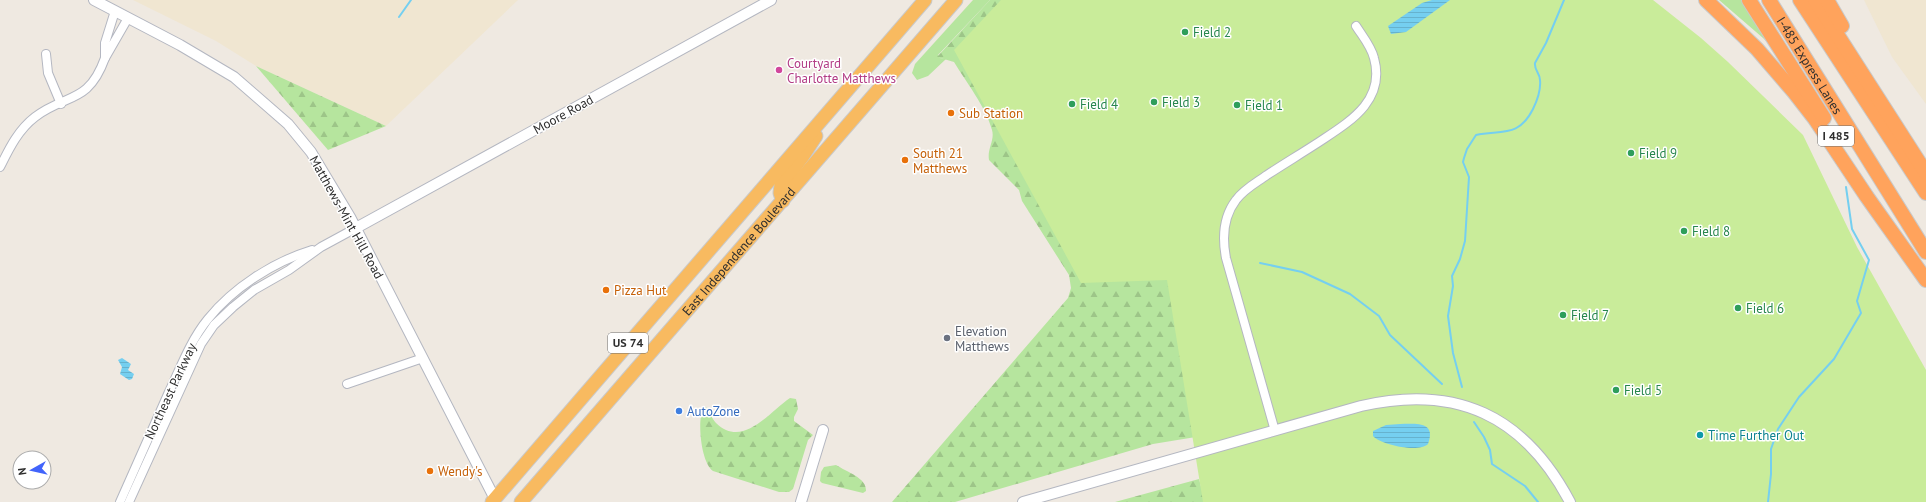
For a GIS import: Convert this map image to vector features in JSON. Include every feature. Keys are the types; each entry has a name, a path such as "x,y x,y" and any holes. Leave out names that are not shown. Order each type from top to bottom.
{"highway":[{"name":"East Independence Boulevard","path":"493,500 925,0"},
{"name":"East Independence Boulevard","path":"521,502 956,0"},
{"path":"1706,0 1757,49 1794,92 1815,119 1867,197 1926,280"},
{"name":"I 485","path":"1749,0 1880,204 1926,271"},
{"name":"I-485 Express Lanes","path":"1769,0 1926,252"},
{"name":"I-485 Express Lanes","path":"1800,0 1926,192"},
{"path":"1815,0 1926,172"},
{"path":"1827,0 1891,117 1926,172"},
{"path":"783,200 780,189 783,181 803,156 837,102"}],"street":[{"name":"Matthews-Mint Hill Road","path":"94,0 234,76 288,124 311,152 356,228 424,358 493,500"},
{"name":"Moore Road","path":"356,228 770,0"},
{"path":"105,58 105,43 115,11"},
{"path":"0,168 12,142 25,126 44,111 78,96 90,85 99,73 105,58 128,18"},
{"path":"1275,431 1226,258 1224,226 1233,205 1247,189 1343,126 1366,106 1374,87 1376,67 1371,50 1356,26"},
{"path":"46,54 48,73 61,104"},
{"name":"Northeast Parkway","path":"129,502 201,344 211,330 233,307 254,290 289,270 320,247 356,228"},
{"name":"Northeast Parkway","path":"120,502 189,347 208,320 228,298 251,280 299,254 320,247"},
{"path":"346,384 424,358"},
{"path":"1023,502 1361,406 1397,399 1429,399 1456,404 1486,414 1519,435 1548,465 1570,502"},
{"path":"801,502 823,430"}],"shaded area":[{"path":"133,0 518,0 386,126 256,66 216,41"},
{"path":"1864,0 1926,0 1926,104 1892,57"}],"green space":[{"path":"973,0 990,0 938,55 940,58 946,59 928,76 917,80 912,73 915,64"},
{"path":"990,0 1033,0 1167,263 1208,435 1153,444 955,502 892,502 1068,298 1071,288 1069,275 1022,201 1019,190 989,160 989,152 993,134 981,104 954,62 937,57"},
{"path":"1001,0 1653,0 1701,38 1728,62 1803,135 1857,247 1926,370 1926,502 1203,502 1167,280 1081,283 954,50"},
{"path":"1719,0 1756,0 1808,81 1763,38"},
{"path":"256,66 386,126 328,150"},
{"path":"790,398 796,399 798,409 794,417 794,421 813,435 808,440 793,489 789,492 779,492 713,471 709,467 701,442 700,423 703,409 706,407 713,420 726,430 736,432 755,426"},
{"path":"836,465 860,479 865,486 866,491 863,493 822,483 820,481 821,472 824,467"},
{"path":"1199,479 1205,502 1115,502"}],"water":[{"path":"1432,0 1450,0 1406,32 1391,34 1388,26 1422,3"},
{"path":"122,358 131,364 128,370 134,374 132,379 129,380 120,374 122,367 118,360"},
{"path":"1386,425 1423,425 1430,431 1428,444 1417,448 1400,447 1384,442 1373,436 1373,431"}],"waterway":[{"path":"399,17 411,0"},
{"path":"1462,387 1453,353 1448,316 1453,286 1452,276 1460,259 1465,241 1469,177 1463,162 1464,158 1467,149 1476,135 1509,131 1522,124 1528,118 1536,102 1540,88 1540,78 1535,68 1535,63 1546,43 1564,0"},
{"path":"1768,502 1771,474 1771,449 1778,429 1799,397 1834,359 1861,313 1857,301 1869,260 1852,229 1846,187"},
{"path":"1260,263 1302,272 1350,294 1379,316 1390,335 1442,384"},
{"path":"1474,422 1484,437 1490,450 1492,464 1525,486 1538,502"}],"place":[{"name":"Field 2","path":"1185,32"},
{"name":"Courtyard Charlotte Matthews","path":"779,70"},
{"name":"Field 3","path":"1154,102"},
{"name":"Field 4","path":"1072,104"},
{"name":"Field 1","path":"1237,105"},
{"name":"Sub Station","path":"951,113"},
{"name":"Field 9","path":"1631,153"},
{"name":"South 21 Matthews","path":"905,160"},
{"name":"Field 8","path":"1684,231"},
{"name":"Pizza Hut","path":"606,290"},
{"name":"Field 6","path":"1738,308"},
{"name":"Field 7","path":"1563,315"},
{"name":"Elevation Matthews","path":"947,338"},
{"name":"Field 5","path":"1616,390"},
{"name":"AutoZone","path":"679,411"},
{"name":"Time Further Out","path":"1700,435"},
{"name":"Wendy's","path":"430,471"}]}
